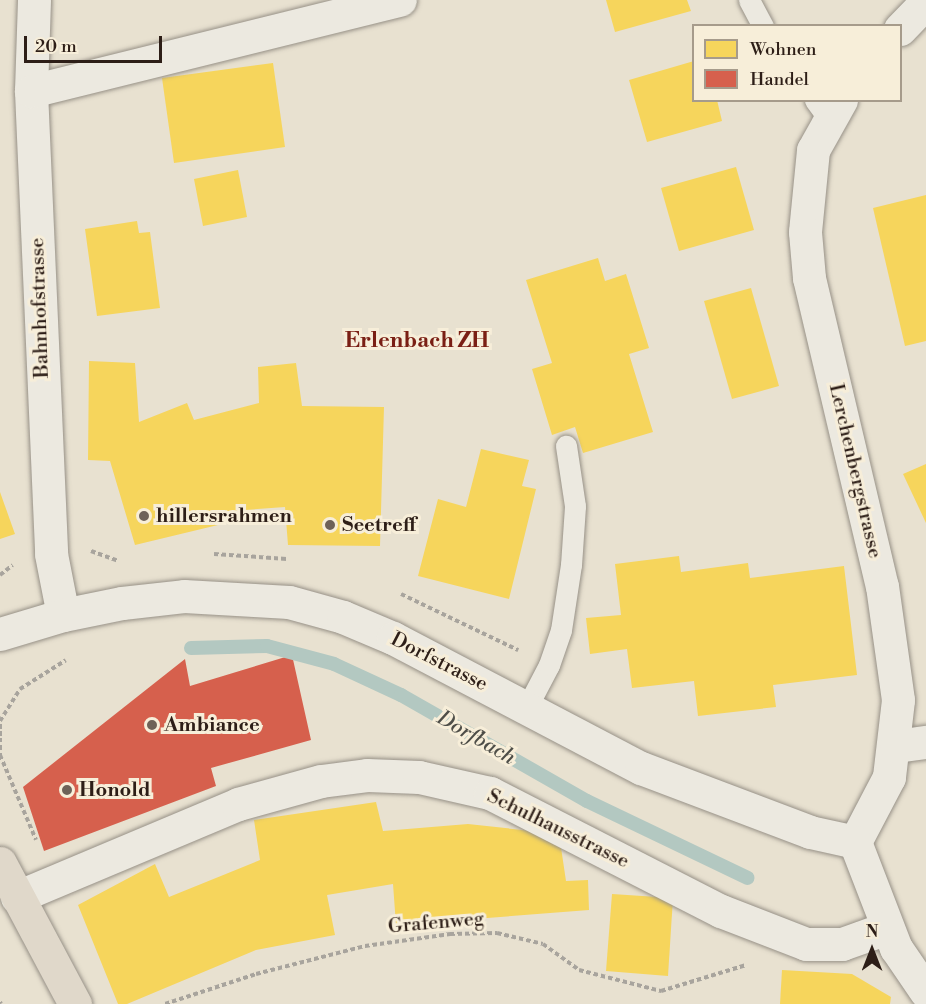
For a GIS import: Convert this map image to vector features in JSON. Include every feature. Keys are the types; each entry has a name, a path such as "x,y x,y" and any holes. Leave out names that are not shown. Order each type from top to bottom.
{"main road":[{"path":"0,863 75,1004"}],"street":[{"name":"Bahnhofstrasse","path":"34,0 31,91 51,554 63,615"},
{"path":"31,91 400,0"},
{"path":"902,27 926,2"},
{"name":"Lerchenbergstrasse","path":"828,106 813,150 807,187 809,278 882,586 898,700 911,744 889,777 855,842"},
{"name":"Dorfstrasse","path":"0,634 63,615 184,596 289,602 343,617 393,638 641,768 704,795 810,832 855,842"},
{"name":"Schulhausstrasse","path":"17,897 238,804 321,781 368,775 419,777 490,793 722,911 806,944 842,944 887,928"},
{"path":"855,842 887,928 926,992"}],"lane":[{"path":"749,0 762,24"},
{"path":"528,707 549,665 561,630 571,565 575,506 566,446"}],"path":[{"path":"0,575 7,567"},
{"path":"7,770 0,754 0,722 20,689 49,668 69,658"},
{"name":"Grafenweg","path":"165,1004 256,974 365,946 450,934 497,933 543,944 579,970 661,991 806,944"}],"building: Wohnen":[{"path":"606,0 687,0 691,11 615,32"},
{"path":"692,62 692,102 717,102 722,121 647,142 629,80"},
{"path":"273,63 285,147 174,163 162,78"},
{"path":"736,167 754,230 679,251 661,188"},
{"path":"238,170 247,217 203,226 194,179"},
{"path":"926,195 926,341 905,346 873,208"},
{"path":"137,221 139,233 150,232 160,308 97,316 85,229"},
{"path":"598,258 605,281 626,274 649,348 629,354 653,432 583,453 575,427 552,435 532,369 552,363 526,280"},
{"path":"751,288 779,386 732,399 704,301"},
{"path":"89,361 135,363 139,422 187,403 194,420 259,403 258,367 296,363 302,406 384,407 380,546 288,545 285,507 217,512 218,525 135,545 110,461 88,460"},
{"path":"481,449 529,460 522,486 536,489 509,599 418,576 438,499 466,507"},
{"path":"926,464 926,523 903,474"},
{"path":"0,492 15,534 0,539"},
{"path":"679,556 681,572 748,563 750,578 844,566 857,675 773,685 776,707 698,716 694,681 632,688 627,649 590,654 586,618 621,615 615,564"},
{"path":"376,802 383,831 468,824 559,834 566,881 588,880 589,910 396,925 393,884 327,895 335,935 256,950 127,1004 118,1004 78,905 155,864 169,897 260,860 254,820"},
{"path":"612,894 673,898 668,976 606,971"},
{"path":"782,970 852,974 891,997 890,1004 780,1004"}],"building: Handel":[{"path":"292,655 311,740 211,768 216,786 44,851 23,787 185,659 190,686"}],"waterway":[{"name":"Dorfbach","path":"191,648 267,646 334,664 401,695 587,801 748,878"}],"railway":[{"path":"914,0 926,15"}],"place":[{"name":"hillersrahmen","path":"144,516"},
{"name":"Seetreff","path":"330,525"},
{"name":"Ambiance","path":"152,725"},
{"name":"Honold","path":"67,790"}],"district":[{"name":"Erlenbach ZH","path":"417,341"}]}
